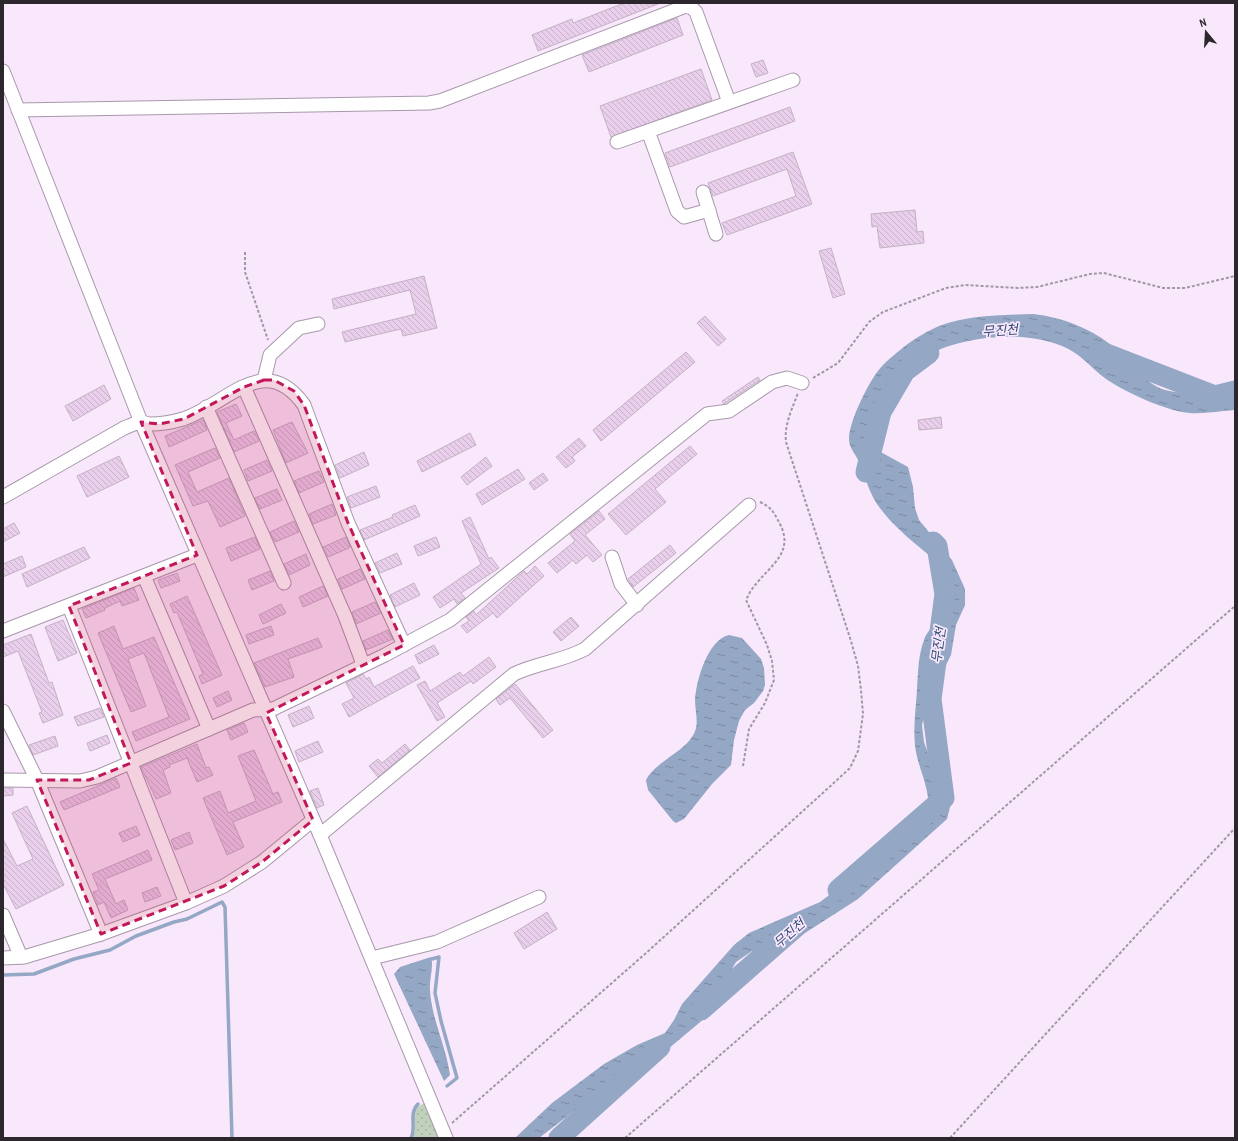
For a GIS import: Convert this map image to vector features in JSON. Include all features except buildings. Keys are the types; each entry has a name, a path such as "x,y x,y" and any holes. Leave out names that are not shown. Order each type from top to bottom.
{"street":[{"path":"18,110 429,103 440,101 686,6 692,8 696,12 729,102"},
{"path":"3,71 141,422 264,710 320,835 445,1134"},
{"path":"617,142 793,80"},
{"path":"648,131 677,211 684,216 709,210"},
{"path":"703,192 716,234"},
{"path":"264,380 270,355 299,328 318,324"},
{"path":"3,780 89,780 253,710 273,710 363,664 404,645 450,620 707,414 730,411 772,382 787,378 802,383"},
{"path":"3,497 124,428 141,422 159,424 184,419 244,386 264,380 274,380 294,391 304,405 348,523 404,645"},
{"path":"244,386 345,616 363,664"},
{"path":"206,407 284,583"},
{"path":"320,835 514,674 530,666 574,655 585,649 637,605 749,505"},
{"path":"3,631 197,555"},
{"path":"612,557 621,584 637,605"},
{"path":"144,576 210,729"},
{"path":"69,606 186,903"},
{"path":"3,711 37,780 101,934"},
{"path":"3,958 21,957 101,934 186,903 224,886 262,862 313,820"},
{"path":"372,958 437,942 538,897"},
{"path":"3,915 21,957"}],"path":[{"path":"245,252 246,272 269,345 270,355"},
{"path":"445,1134 850,768 858,751 863,714 858,666 785,435 788,420 802,383 838,363 869,322 883,312 946,288 965,285 1018,288 1037,287 1090,274 1104,273 1162,288 1185,288 1235,276"},
{"path":"743,766 749,728 765,703 774,680 769,650 746,600 755,585 782,556 785,543 785,533 772,508 760,502 749,505"},
{"path":"625,1138 1235,606"},
{"path":"950,1138 1235,828"}],"highlighted area":[{"path":"264,380 274,380 294,391 304,405 348,523 404,645 266,713 313,820 262,862 224,886 101,934 37,780 89,780 131,763 69,606 197,555 141,422 159,424 184,419 244,387"}],"green space":[{"path":"426,1102 439,1138 413,1138 415,1132 414,1118 416,1110"}],"water":[{"path":"1033,314 1066,321 1087,330 1116,349 1144,378 1165,390 1182,393 1209,393 1235,390 1235,410 1190,413 1181,412 1158,405 1134,395 1114,384 1080,357 1062,346 1019,337 974,340 946,347 926,357 896,377 882,390 876,404 871,441 877,450 908,467 913,487 915,508 919,520 952,560 965,589 965,605 956,625 951,655 927,703 922,725 924,742 934,770 946,791 950,807 947,819 858,899 805,933 752,951 736,962 726,979 721,997 711,1013 662,1054 608,1085 539,1138 515,1138 552,1103 604,1064 637,1045 665,1033 682,1004 734,945 749,933 820,902 923,824 927,814 928,795 914,738 919,665 922,646 927,633 943,615 951,602 951,587 948,578 937,563 895,526 877,504 850,445 850,431 861,400 878,371 897,352 913,340 939,326 958,320 990,316"},
{"path":"729,635 742,638 761,659 764,668 765,685 763,691 754,703 745,710 739,721 734,740 731,765 712,784 684,819 676,823 648,790 646,780 657,767 681,749 693,736 697,725 695,700 700,673 709,653 715,645 721,638"},
{"path":"431,957 431,1002 450,1075 444,1081 394,974 400,967"}],"waterway":[{"name":"무진천","path":"866,472 881,412 905,371 929,353"},
{"name":"무진천","path":"1104,353 1215,396 1235,391"},
{"name":"무진천","path":"838,890 944,798 931,699 945,594 937,546 933,542"},
{"path":"3,975 34,974 74,959 110,950 136,936 174,922 187,919 222,902 225,907 232,1138"},
{"name":"무진천","path":"701,1010 798,925"},
{"path":"432,959 439,957 435,993 441,1021 457,1078 447,1086"},
{"name":"무진천","path":"559,1138 660,1047"},
{"path":"411,1138 413,1134 413,1116 415,1108 418,1104"}]}
